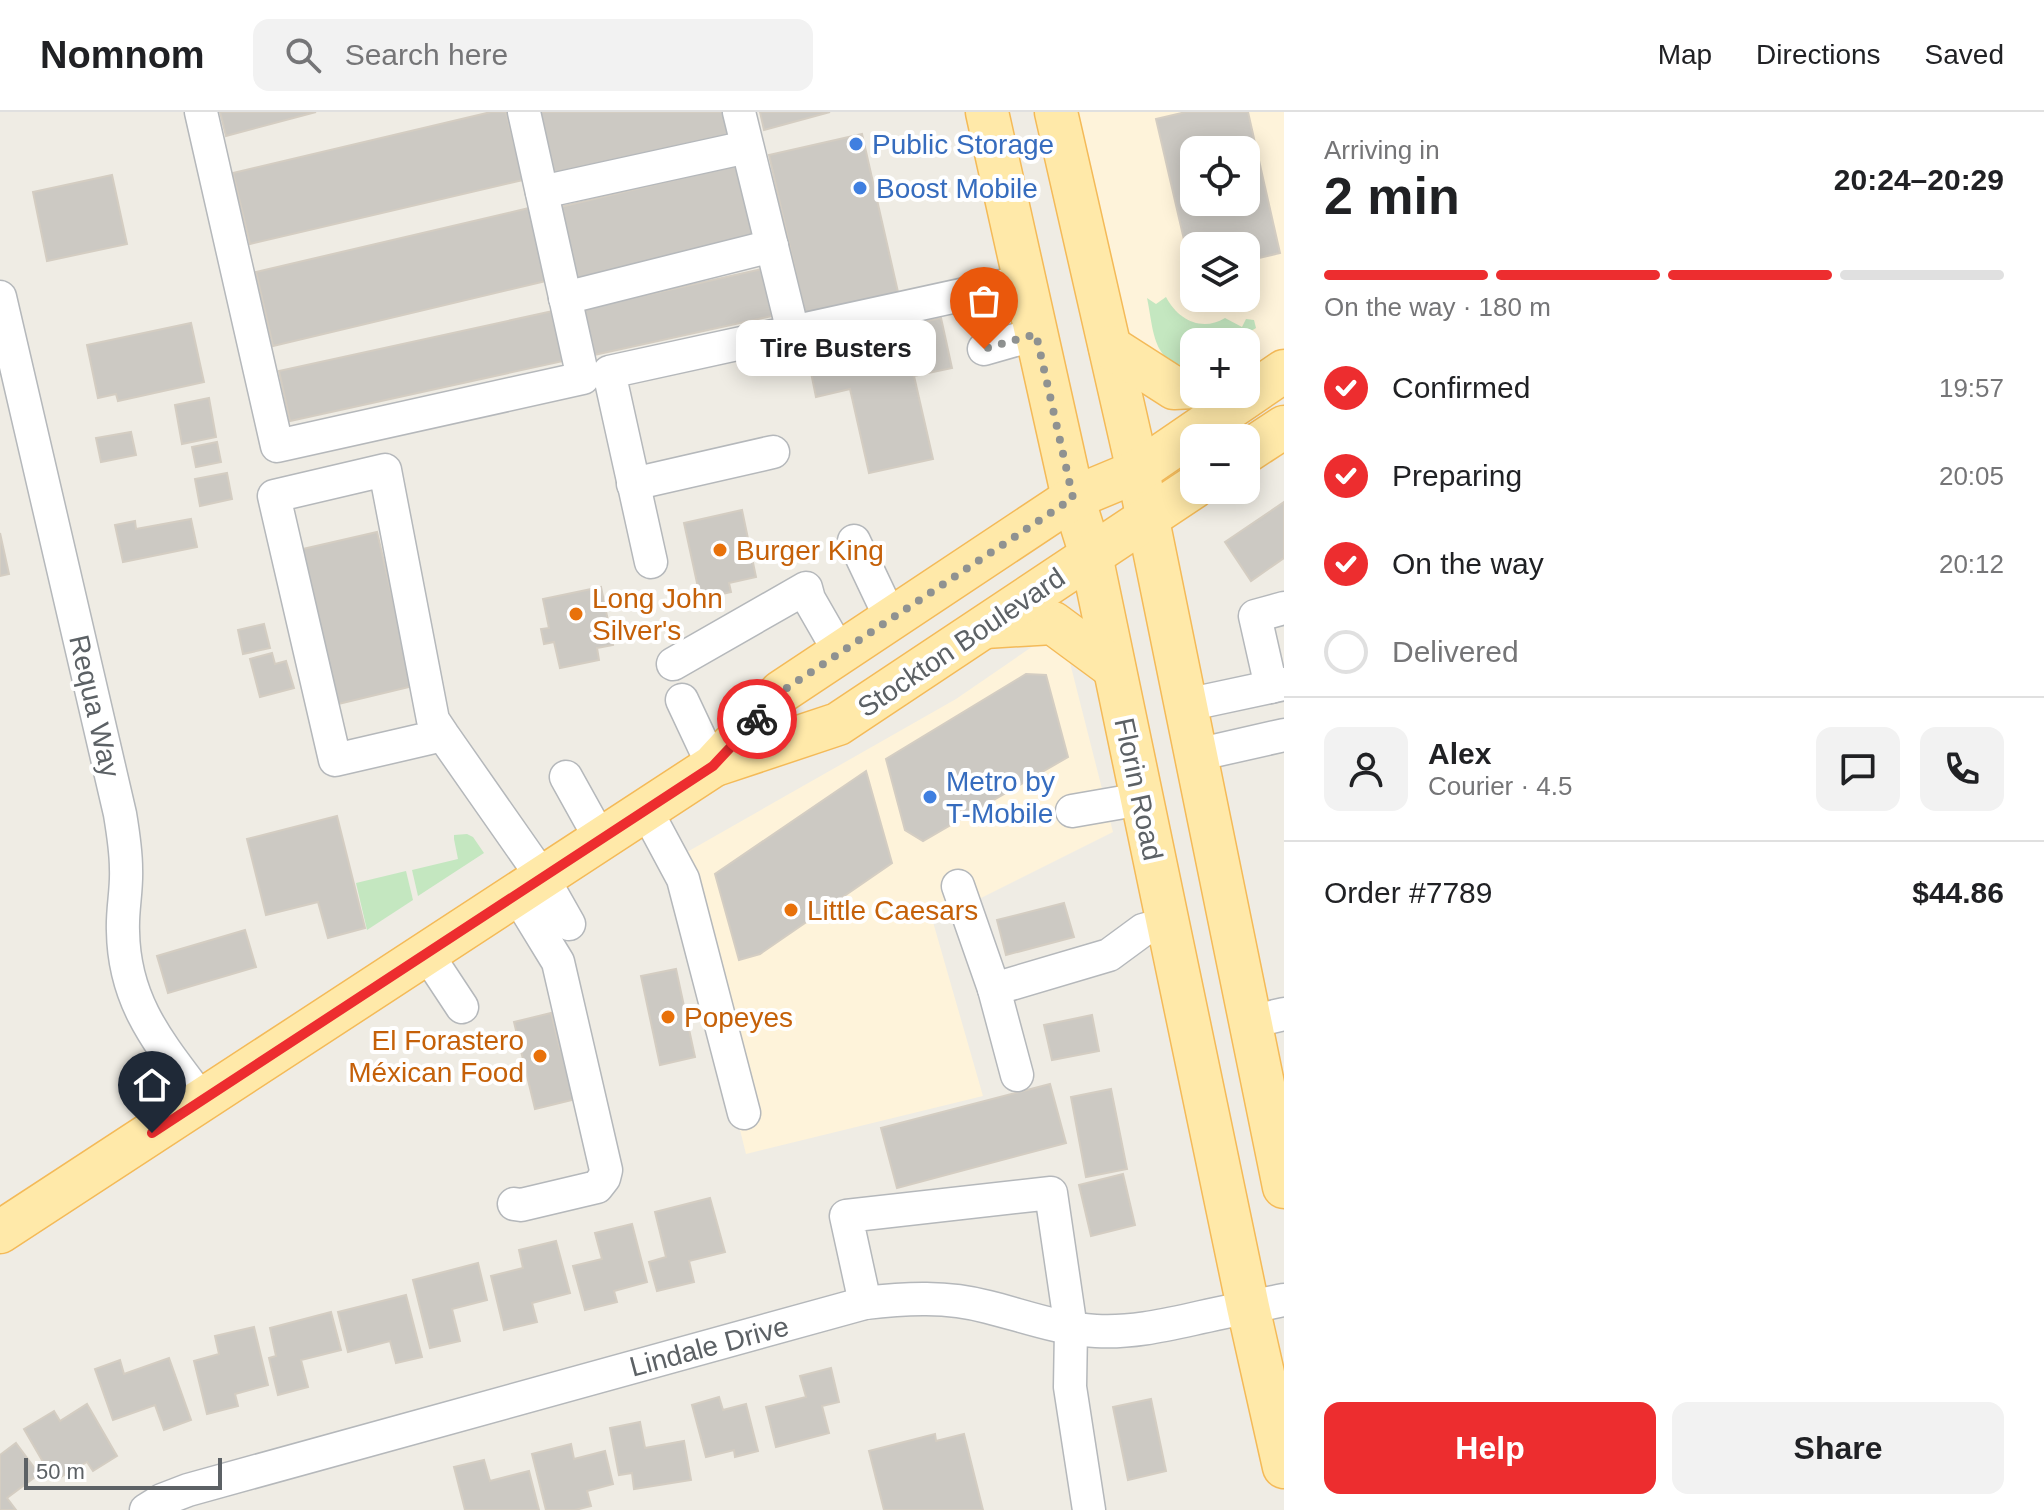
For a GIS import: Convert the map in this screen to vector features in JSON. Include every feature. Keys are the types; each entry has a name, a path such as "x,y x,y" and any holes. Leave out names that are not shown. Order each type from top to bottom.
{"main road":[{"name":"Florin Road","path":"987,112 1073,498 1091,555 1168,923 1266,1304 1284,1467"},
{"path":"1060,113 1196,755 1267,1018 1284,1187"},
{"path":"1110,347 1174,388 1180,388"},
{"name":"Stockton Boulevard","path":"0,1232 713,766 781,692 1073,498 1138,471 1266,378"},
{"path":"1260,443 1284,427"},
{"name":"Stockton Boulevard","path":"713,766 838,724 1180,496"},
{"path":"983,627 1053,623 1114,668"}],"street":[{"path":"201,112 277,446 583,378 524,112"},
{"path":"739,112 793,332"},
{"path":"542,192 747,147"},
{"path":"565,298 772,246"},
{"path":"651,562 609,372 1025,281"},
{"name":"Requa Way","path":"0,297 120,814 126,871 122,929 130,984 153,1035 202,1100"},
{"path":"984,349 1036,334"},
{"path":"633,484 773,452"},
{"path":"443,735 335,760 274,496 385,470 433,720 443,735 530,886 558,962 606,1170 597,1187 514,1204"},
{"path":"854,541 891,619"},
{"path":"673,664 806,588 809,599 840,653"},
{"path":"1186,705 1277,685 1255,616 1284,608"},
{"path":"682,700 713,766"},
{"path":"1196,755 1284,735"},
{"path":"566,777 601,840"},
{"path":"1072,811 1141,799"},
{"path":"646,810 683,879 744,1113"},
{"path":"530,886 569,924"},
{"path":"958,886 994,989 1017,1075"},
{"path":"994,989 1109,955 1143,930 1168,923"},
{"path":"427,954 462,1007"},
{"path":"865,1303 846,1216 1051,1193 1071,1329 1070,1387 1089,1510"},
{"name":"Lindale Drive","path":"146,1510 188,1490 865,1303 927,1298 957,1301 1071,1329 1099,1331 1159,1326 1266,1304"}],"shaded area":[{"path":"1057,112 1284,112 1284,371 1260,379 1260,328 1180,328 1180,380 1110,347"},
{"path":"1036,644 1067,651 1113,832 933,922 983,1096 746,1154 673,860 956,699"}],"green space":[{"path":"1166,297 1177,312 1199,324 1225,318 1242,327 1246,319 1254,320 1256,328 1180,328 1180,365 1170,360 1157,344 1147,298 1156,304"},
{"path":"454,835 473,837 484,853 418,896 412,870 458,859"},
{"path":"406,871 413,900 367,930 356,883"}],"building":[{"path":"220,112 316,112 226,136"},
{"path":"491,112 506,112 523,180 250,244 233,173"},
{"path":"538,112 726,112 731,136 552,176"},
{"path":"760,112 830,112 764,130"},
{"path":"1186,112 1248,112 1253,136 1180,136 1180,216 1260,216 1260,165 1280,253 1260,258 1260,232 1182,232 1156,119"},
{"path":"862,134 898,292 805,313 769,155"},
{"path":"738,165 755,238 577,280 560,207"},
{"path":"112,175 127,244 47,261 33,192"},
{"path":"529,208 546,281 273,346 256,272"},
{"path":"762,269 772,316 594,355 584,309"},
{"path":"553,311 563,361 290,421 279,371"},
{"path":"941,318 952,368 914,376 933,459 869,473 850,389 816,397 806,348"},
{"path":"191,323 204,382 118,401 116,394 98,398 87,345"},
{"path":"209,398 216,437 182,444 175,405"},
{"path":"131,432 136,455 101,462 96,438"},
{"path":"217,442 221,462 196,467 192,447"},
{"path":"227,473 232,499 200,506 195,479"},
{"path":"1284,502 1284,558 1251,581 1225,542"},
{"name":"Burger King","path":"742,510 756,577 729,583 731,592 705,598 703,591 699,592 684,523"},
{"path":"191,519 197,547 123,562 115,525 135,521 136,529"},
{"path":"377,532 413,686 330,706 294,551"},
{"path":"0,533 9,574 0,576"},
{"name":"Long John Silver's","path":"601,587 613,645 597,648 599,660 560,668 554,642 544,644 541,629 549,628 543,599"},
{"path":"264,624 270,648 243,654 238,630"},
{"path":"272,653 275,664 286,661 294,688 260,697 250,659"},
{"path":"1026,674 1046,675 1068,757 923,841 905,830 886,759"},
{"path":"866,771 892,863 760,954 739,960 715,874"},
{"path":"337,816 365,928 328,938 318,902 266,915 247,839"},
{"path":"1064,903 1074,937 1006,955 997,920"},
{"path":"245,930 256,967 168,993 157,956"},
{"name":"Popeyes","path":"676,969 695,1057 660,1065 641,976"},
{"path":"551,1013 560,1049 569,1047 576,1099 535,1109 514,1022"},
{"path":"1092,1015 1099,1051 1052,1060 1044,1025"},
{"path":"1050,1084 1066,1143 897,1188 881,1128"},
{"path":"1111,1089 1127,1169 1086,1177 1071,1097"},
{"path":"1123,1174 1135,1225 1091,1236 1079,1185"},
{"path":"710,1198 725,1252 689,1261 694,1282 657,1291 649,1262 666,1257 655,1212"},
{"path":"632,1224 647,1282 614,1291 617,1302 585,1310 573,1266 602,1259 595,1233"},
{"path":"556,1241 570,1293 532,1303 537,1322 504,1330 491,1276 523,1268 519,1250"},
{"path":"478,1263 487,1300 452,1309 460,1341 430,1348 413,1280"},
{"path":"406,1295 422,1357 396,1363 390,1341 348,1352 338,1312"},
{"path":"331,1312 341,1350 301,1360 308,1387 278,1395 269,1358 276,1356 270,1328"},
{"path":"254,1327 268,1385 235,1394 238,1406 207,1414 194,1361 219,1354 215,1336"},
{"path":"169,1358 191,1420 164,1430 155,1405 113,1420 95,1369 120,1360 124,1374"},
{"path":"831,1368 839,1402 822,1406 829,1433 776,1447 766,1407 806,1397 800,1376"},
{"path":"719,1397 723,1410 746,1404 758,1451 735,1457 734,1450 706,1457 692,1405"},
{"path":"1151,1399 1166,1471 1128,1480 1113,1407"},
{"path":"87,1404 117,1456 93,1471 87,1462 54,1481 24,1429 54,1411 60,1421"},
{"path":"640,1422 645,1448 684,1441 691,1480 634,1489 632,1473 619,1475 610,1428"},
{"path":"935,1434 936,1441 964,1434 983,1510 884,1510 869,1451"},
{"path":"16,1443 39,1474 7,1498 16,1510 0,1510 0,1455"},
{"path":"571,1444 574,1459 605,1451 613,1484 587,1491 591,1506 575,1510 546,1510 532,1454"},
{"path":"484,1460 490,1481 529,1471 539,1510 465,1510 454,1467"}],"way so far":[{"path":"757,719 781,692 1073,498 1036,334 984,349"}],"place":[{"name":"Public Storage","path":"856,144"},
{"name":"Boost Mobile","path":"860,188"},
{"name":"Tire Busters","path":"984,349"},
{"name":"Burger King","path":"720,550"},
{"name":"Long John Silver's","path":"576,614"},
{"name":"Metro by T-Mobile","path":"930,797"},
{"name":"Little Caesars","path":"791,910"},
{"name":"Popeyes","path":"668,1017"},
{"name":"El Forastero Méxican Food","path":"540,1056"}],"route":[{"path":"152,1133 713,766 757,719"}]}
